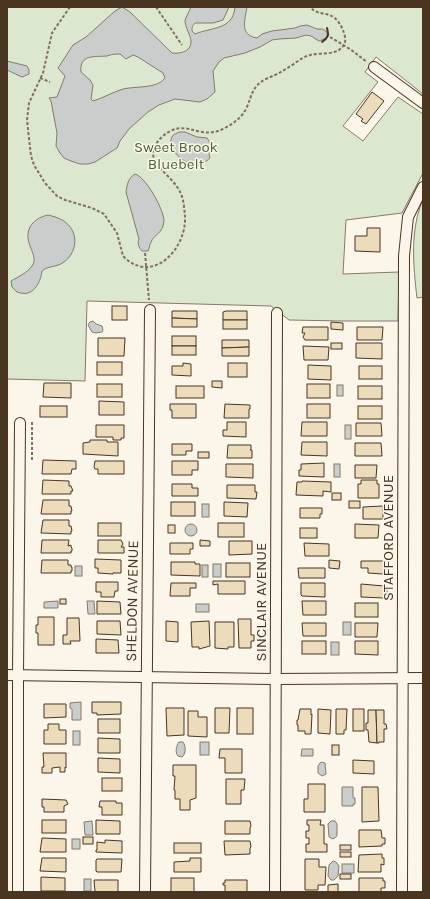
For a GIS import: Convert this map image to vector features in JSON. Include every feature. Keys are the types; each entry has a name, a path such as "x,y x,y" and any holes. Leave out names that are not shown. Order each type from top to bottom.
{"street":[{"path":"374,67 423,102"},
{"name":"STAFFORD AVENUE","path":"402,892 404,256 408,217 423,187"},
{"name":"SHELDON AVENUE","path":"145,892 150,310"},
{"name":"SINCLAIR AVENUE","path":"275,892 277,312"},
{"path":"18,892 20,422"},
{"path":"7,675 276,679 423,678"}],"path":[{"path":"70,7 52,33 46,64 31,96 27,110 29,147 34,165 50,190 57,196 92,208 104,214 117,233 123,256 136,265 146,267 160,264 169,256 180,242 185,226 182,195 174,183 159,168 153,159 153,154 158,142 164,136 178,129 185,128 211,133 225,128 242,115 248,104 252,91 260,82 279,74 308,55 331,53 339,49 345,42 344,33 336,19 327,14 318,13 310,7"},
{"path":"160,7 157,8 166,20 176,39 182,45"},
{"path":"330,37 343,44 374,67"},
{"path":"40,78 50,82"},
{"path":"145,252 150,310"},
{"path":"32,420 32,460"}],"green space":[{"name":"Sweet Brook Bluebelt","path":"7,7 423,7 423,94 376,57 365,72 378,82 343,126 363,141 398,97 423,114 423,173 402,213 346,220 343,274 399,272 398,321 289,320 271,306 87,301 85,381 7,379"},
{"path":"423,199 423,297 417,298 414,273 414,235"}],"shaded area":[{"path":"122,7 130,12 172,53 184,52 189,48 191,39 185,20 191,7 229,7 223,20 213,23 196,23 192,27 192,31 195,34 226,24 230,20 235,7 247,7 244,26 245,30 251,36 257,38 262,34 272,31 307,25 317,29 323,29 329,34 327,38 319,41 306,35 296,38 272,40 245,53 224,58 219,62 213,71 215,92 207,99 200,102 175,99 159,105 148,112 129,129 120,141 117,148 95,162 80,164 64,158 56,146 57,133 51,101 49,98 57,97 65,76 58,68 73,45 86,37 115,11","holes":["120,54 126,59 133,55 138,57 163,73 165,78 162,82 152,86 123,89 93,101 91,99 93,85 81,72 83,62 85,59 93,57"]},
{"path":"7,61 27,66 29,74 22,77 7,70"},
{"path":"180,132 207,138 212,146 209,154 210,158 203,163 196,165 187,162 178,156 174,151 171,142 173,135"},
{"path":"135,174 144,181 154,194 161,209 164,221 162,229 152,239 148,251 142,251 139,247 139,239 126,192 129,180"},
{"path":"48,215 60,219 70,227 75,239 73,251 64,262 42,271 38,284 31,292 17,292 12,287 11,281 28,271 34,262 33,253 28,238 30,227 33,222"},
{"path":"93,321 102,326 102,332 92,332 88,325"},
{"path":"337,385 343,385 343,396 337,396"},
{"path":"345,425 351,425 351,439 345,439"},
{"path":"334,464 340,464 340,477 334,477"},
{"path":"202,504 209,504 209,517 202,517"},
{"path":"191,524 195,526 197,530 195,534 191,536 187,534 185,530 187,526"},
{"path":"213,564 221,564 221,577 213,577"},
{"path":"202,565 208,565 208,577 202,577"},
{"path":"75,566 82,566 82,576 75,576"},
{"path":"58,601 58,608 44,608 44,602"},
{"path":"87,601 94,601 95,614 88,614"},
{"path":"196,604 209,604 209,612 196,612"},
{"path":"343,622 351,622 351,635 343,635"},
{"path":"331,642 339,642 339,655 331,655"},
{"path":"81,702 81,720 72,720 72,709 70,708 70,703"},
{"path":"73,731 80,731 80,745 73,745"},
{"path":"179,742 183,742 185,746 185,752 182,757 178,756 176,753"},
{"path":"200,742 209,742 209,755 200,755"},
{"path":"302,749 313,749 313,756 301,756"},
{"path":"322,762 325,763 326,774 322,776 318,773 318,766"},
{"path":"342,787 353,787 353,798 355,798 355,804 353,804 353,806 342,806"},
{"path":"92,821 93,835 85,835 84,822"},
{"path":"331,821 335,821 337,824 337,836 333,839 329,837 328,824"},
{"path":"72,839 80,839 80,849 72,849"},
{"path":"333,861 339,866 338,876 334,880 331,880 328,876 329,865"},
{"path":"342,864 354,864 354,873 342,873"},
{"path":"84,879 91,879 91,891 84,891"}],"building":[{"path":"372,92 384,101 366,124 361,121 363,119 356,114"},
{"path":"367,228 380,228 380,252 355,251 355,236 367,236"},
{"path":"112,306 127,306 127,320 112,320"},
{"path":"172,311 197,311 197,319 172,318"},
{"path":"247,311 247,320 223,320 223,312"},
{"path":"172,318 197,319 197,327 172,327"},
{"path":"223,320 247,320 247,329 223,329"},
{"path":"331,322 343,323 343,330 331,329"},
{"path":"303,327 328,327 328,340 305,340 303,337 305,333 302,333"},
{"path":"357,327 383,327 382,340 357,340"},
{"path":"172,336 196,336 196,346 172,346"},
{"path":"98,338 125,338 124,356 98,356"},
{"path":"222,340 249,340 249,347 222,348"},
{"path":"331,343 342,343 342,349 331,349"},
{"path":"356,343 382,343 382,359 356,358"},
{"path":"172,346 196,346 196,355 172,355"},
{"path":"303,346 329,347 328,360 304,360"},
{"path":"249,347 249,356 222,356 222,348"},
{"path":"97,362 122,362 122,375 97,375"},
{"path":"183,363 191,364 191,376 172,375 172,366 183,366"},
{"path":"228,363 247,363 247,377 228,377"},
{"path":"308,365 331,366 331,380 308,379"},
{"path":"359,366 382,366 382,379 359,379"},
{"path":"212,381 222,381 222,388 212,387"},
{"path":"44,383 71,383 71,398 43,397"},
{"path":"97,384 122,384 122,397 97,397"},
{"path":"307,384 330,384 330,398 307,398"},
{"path":"176,386 204,386 204,398 176,398"},
{"path":"358,386 382,386 382,399 358,399"},
{"path":"99,401 124,402 124,415 99,415"},
{"path":"170,404 196,404 196,418 172,418"},
{"path":"225,404 250,405 249,418 224,418"},
{"path":"307,404 330,404 330,418 307,418"},
{"path":"40,406 67,406 67,417 40,417"},
{"path":"358,406 382,406 382,419 358,419"},
{"path":"227,422 246,422 246,437 223,436 223,430 227,430"},
{"path":"302,422 327,422 327,436 301,436"},
{"path":"356,423 381,423 382,436 356,436"},
{"path":"96,425 124,425 124,438 121,438 121,440 113,440 113,437 96,437"},
{"path":"90,440 107,440 107,442 118,442 118,456 83,454 83,443 90,442"},
{"path":"302,442 327,442 327,456 301,455"},
{"path":"355,443 381,443 382,456 355,456"},
{"path":"172,444 192,444 192,451 186,451 186,455 172,455"},
{"path":"228,445 251,445 250,450 252,450 252,458 227,458"},
{"path":"198,452 209,452 209,458 198,458"},
{"path":"43,460 76,461 76,469 72,469 71,474 42,474"},
{"path":"95,461 124,461 124,474 98,474 98,469 95,469 94,467"},
{"path":"172,461 198,461 198,470 192,470 192,475 172,475"},
{"path":"324,463 324,477 299,476 301,464"},
{"path":"226,464 253,464 253,478 226,477"},
{"path":"355,465 377,465 376,478 355,478"},
{"path":"43,480 69,481 69,486 71,486 73,491 71,491 71,494 42,494"},
{"path":"361,480 377,480 377,484 379,484 379,498 358,498 358,484 361,484"},
{"path":"297,482 331,482 331,492 323,491 323,496 296,495"},
{"path":"172,484 192,484 192,488 198,488 198,496 172,496"},
{"path":"227,485 255,485 255,492 257,492 256,499 227,498"},
{"path":"332,493 341,493 341,500 332,500"},
{"path":"43,500 69,500 69,506 71,506 72,511 71,514 41,514"},
{"path":"349,501 360,501 360,508 349,508"},
{"path":"171,502 195,502 195,516 171,516"},
{"path":"224,502 248,503 247,517 224,516"},
{"path":"383,506 383,519 363,519 363,507"},
{"path":"300,508 322,508 322,514 320,514 320,518 300,518"},
{"path":"43,520 69,520 69,526 71,526 72,531 71,534 41,533"},
{"path":"98,523 121,523 121,536 98,536"},
{"path":"218,523 244,523 244,537 218,537"},
{"path":"355,524 379,525 378,538 355,538"},
{"path":"168,525 175,525 175,533 168,533"},
{"path":"300,528 317,528 317,538 300,538"},
{"path":"42,540 69,540 68,546 71,545 72,551 71,553 41,553"},
{"path":"98,540 121,540 123,544 121,547 124,547 124,553 98,553"},
{"path":"200,540 210,541 210,546 200,546"},
{"path":"229,541 252,541 252,554 229,555"},
{"path":"170,543 193,543 193,549 190,549 190,554 170,554"},
{"path":"304,543 329,544 329,556 305,556"},
{"path":"95,559 121,560 121,573 98,573 98,568 95,568"},
{"path":"42,560 68,560 68,565 71,565 72,571 71,573 41,573"},
{"path":"329,560 340,561 339,569 329,568"},
{"path":"361,561 383,561 384,563 387,563 387,572 383,572 383,574 368,573 368,568 361,568"},
{"path":"171,562 195,562 195,564 200,564 200,576 171,575"},
{"path":"226,563 250,563 250,577 226,577"},
{"path":"298,568 325,568 325,578 299,578"},
{"path":"213,581 245,581 245,594 218,594 218,584 213,585"},
{"path":"96,582 118,582 118,591 115,591 114,597 101,597 101,592 96,592"},
{"path":"171,583 196,583 196,588 190,588 190,596 170,596"},
{"path":"301,583 325,583 325,597 302,596"},
{"path":"361,584 384,586 384,588 387,588 387,596 384,596 384,598 361,597"},
{"path":"60,599 66,599 66,604 60,604"},
{"path":"97,601 120,602 121,614 97,614"},
{"path":"302,601 326,601 326,615 303,615"},
{"path":"355,603 378,603 378,617 355,617"},
{"path":"38,617 54,617 54,645 38,645 36,625 38,625"},
{"path":"67,618 79,618 80,641 70,641 71,644 63,644 63,635 67,635"},
{"path":"238,619 251,619 251,635 254,635 254,641 251,641 251,648 239,648"},
{"path":"97,621 120,621 121,635 97,634"},
{"path":"166,621 178,622 178,642 166,641"},
{"path":"209,621 210,646 199,649 199,647 192,647 191,622"},
{"path":"215,622 234,622 234,647 228,647 228,649 215,648"},
{"path":"302,623 326,623 326,636 303,636"},
{"path":"355,623 378,623 377,637 355,637"},
{"path":"96,639 118,640 119,653 96,653"},
{"path":"302,641 326,641 326,654 302,654"},
{"path":"355,641 378,641 378,655 355,654"},
{"path":"92,702 121,702 121,714 97,715 97,713 92,713"},
{"path":"44,704 66,704 66,717 44,718"},
{"path":"166,708 184,708 184,735 167,736"},
{"path":"215,708 230,708 229,733 215,733"},
{"path":"237,708 253,708 253,734 237,734"},
{"path":"300,709 311,709 311,734 305,734 305,731 298,731 297,720"},
{"path":"318,709 331,710 330,734 318,733"},
{"path":"336,709 347,709 346,730 344,730 344,734 336,734"},
{"path":"353,709 364,709 364,731 353,731"},
{"path":"368,710 376,710 377,743 369,742 368,730 366,730 366,723 368,723"},
{"path":"376,710 384,710 384,724 386,724 387,729 384,729 384,742 379,743 377,743"},
{"path":"188,711 198,711 198,717 207,717 207,737 188,736"},
{"path":"98,719 120,719 120,733 98,733"},
{"path":"48,724 59,724 59,730 66,730 66,744 44,744 44,730 48,730"},
{"path":"98,738 120,739 120,753 98,753"},
{"path":"332,745 339,745 339,755 332,755"},
{"path":"220,749 242,749 242,773 225,773 225,758 219,758"},
{"path":"43,753 66,753 65,772 60,772 60,767 52,768 52,773 42,773 42,767 44,767"},
{"path":"98,758 120,759 120,773 98,772"},
{"path":"353,760 374,761 374,774 353,773"},
{"path":"173,765 196,765 196,798 190,800 190,810 180,810 180,799 175,799 175,776 173,776"},
{"path":"102,778 122,778 122,791 102,791"},
{"path":"226,779 245,779 244,790 241,790 241,804 226,804"},
{"path":"308,784 325,784 325,812 304,812 304,799 308,799"},
{"path":"362,787 378,787 379,821 362,822"},
{"path":"42,799 66,800 68,804 64,806 64,812 44,812 44,807 42,807"},
{"path":"100,801 116,801 116,803 122,803 122,815 102,815 102,807 99,807"},
{"path":"42,820 66,820 66,833 42,833"},
{"path":"96,820 120,821 120,834 96,834"},
{"path":"307,820 321,820 320,825 324,825 324,844 327,844 327,852 306,852 306,844 309,844 309,838 306,838 306,831 309,831"},
{"path":"225,821 250,821 250,834 225,834"},
{"path":"359,830 381,830 382,838 385,838 385,844 382,844 382,846 359,847"},
{"path":"83,837 93,837 93,844 83,844"},
{"path":"42,838 66,839 66,852 40,852"},
{"path":"105,840 122,841 122,853 96,852 97,842 105,843"},
{"path":"224,841 250,841 250,854 225,855"},
{"path":"174,843 201,843 201,853 174,853"},
{"path":"340,845 351,845 351,850 340,850"},
{"path":"340,852 351,852 351,857 340,857"},
{"path":"382,854 382,858 384,858 384,865 381,864 381,872 358,872 359,855"},
{"path":"42,858 66,858 66,872 40,871"},
{"path":"190,858 201,858 201,872 174,872 174,862 190,861"},
{"path":"97,859 122,859 121,872 97,872"},
{"path":"305,859 319,859 319,867 326,867 325,885 318,885 318,890 305,890"},
{"path":"340,874 351,874 351,879 340,879"},
{"path":"41,877 65,878 65,891 41,891"},
{"path":"171,878 194,878 194,892 171,892"},
{"path":"359,878 383,878 383,881 385,881 385,888 381,888 381,892 359,892"},
{"path":"94,880 118,880 118,892 95,892"},
{"path":"225,880 247,880 247,892 225,892 225,885 223,885 223,883 225,883"},
{"path":"338,884 338,892 328,892 328,885"}],"wall":[{"path":"322,42 328,36 327,28"}]}
